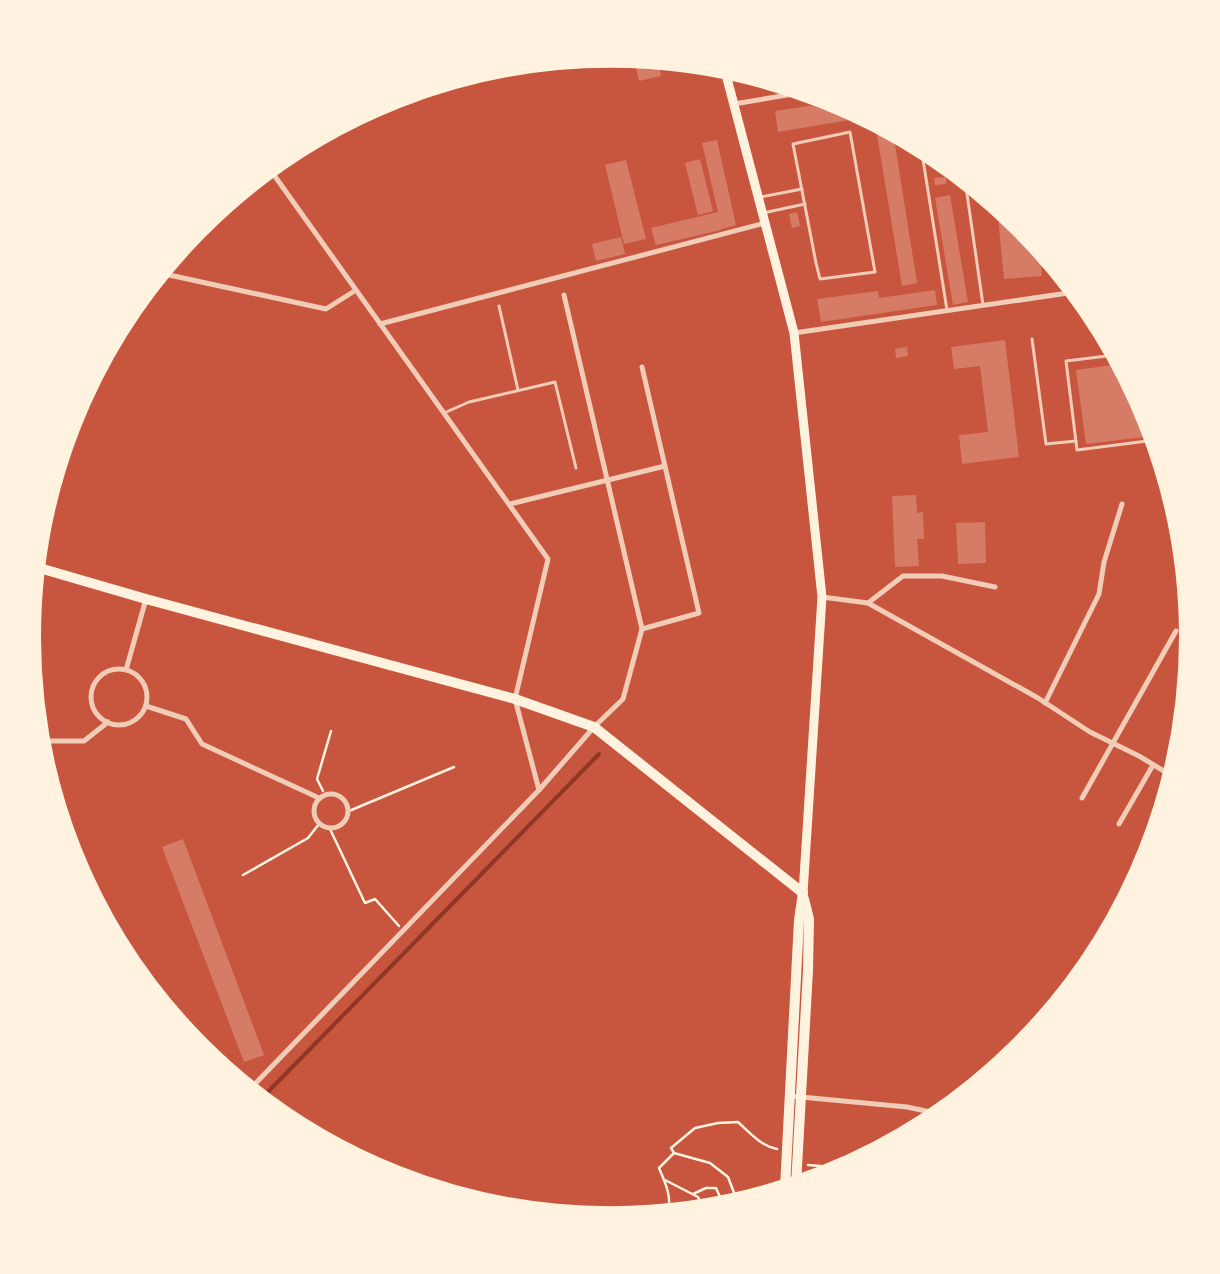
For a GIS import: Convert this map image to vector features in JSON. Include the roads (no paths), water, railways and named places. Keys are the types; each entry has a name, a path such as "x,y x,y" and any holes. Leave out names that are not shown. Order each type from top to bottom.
{"highway":[{"path":"41,569 146,599 515,699 594,727 803,893 809,919 796,1097 796,1178"},
{"path":"785,1182 787,1151 796,1097"}],"main road":[{"path":"727,77 794,333 822,597 803,893"}],"street":[{"path":"734,104 792,94"},
{"path":"273,174 548,559 515,699 539,790"},
{"path":"380,324 765,223"},
{"path":"167,275 326,309 356,290"},
{"path":"794,333 1068,293"},
{"path":"254,1085 539,790 594,727 624,698 642,629 564,295"},
{"path":"642,367 699,614 642,629"},
{"path":"510,504 665,466"},
{"path":"1045,703 1099,594 1104,562 1122,504"},
{"path":"868,603 903,576 942,576 995,587"},
{"path":"822,597 868,603 1045,703 1090,732 1166,772"},
{"path":"126,670 146,599"},
{"path":"1082,798 1176,632"},
{"path":"117,669 126,670 134,673 146,688 146,706 134,721 117,725 100,717 94,710 92,692 95,683 101,676 117,669"},
{"path":"146,706 186,720 202,744 322,796 330,794 341,797 348,806 348,811 345,822 336,828 330,829 319,824 316,820 314,808 322,796"},
{"path":"47,741 84,741 108,722"},
{"path":"1119,824 1153,764"},
{"path":"796,1097 907,1107 930,1112"}],"lane":[{"path":"850,132 875,272 820,279 802,189 794,144 850,132"},
{"path":"923,158 947,310"},
{"path":"759,198 802,189"},
{"path":"966,189 984,305"},
{"path":"763,213 805,204"},
{"path":"499,306 518,390"},
{"path":"1032,339 1046,444 1076,441"},
{"path":"1108,356 1066,361 1077,450 1148,441"},
{"path":"444,413 469,402 555,382 576,468"}],"waterway":[{"path":"266,1094 599,754"}]}
